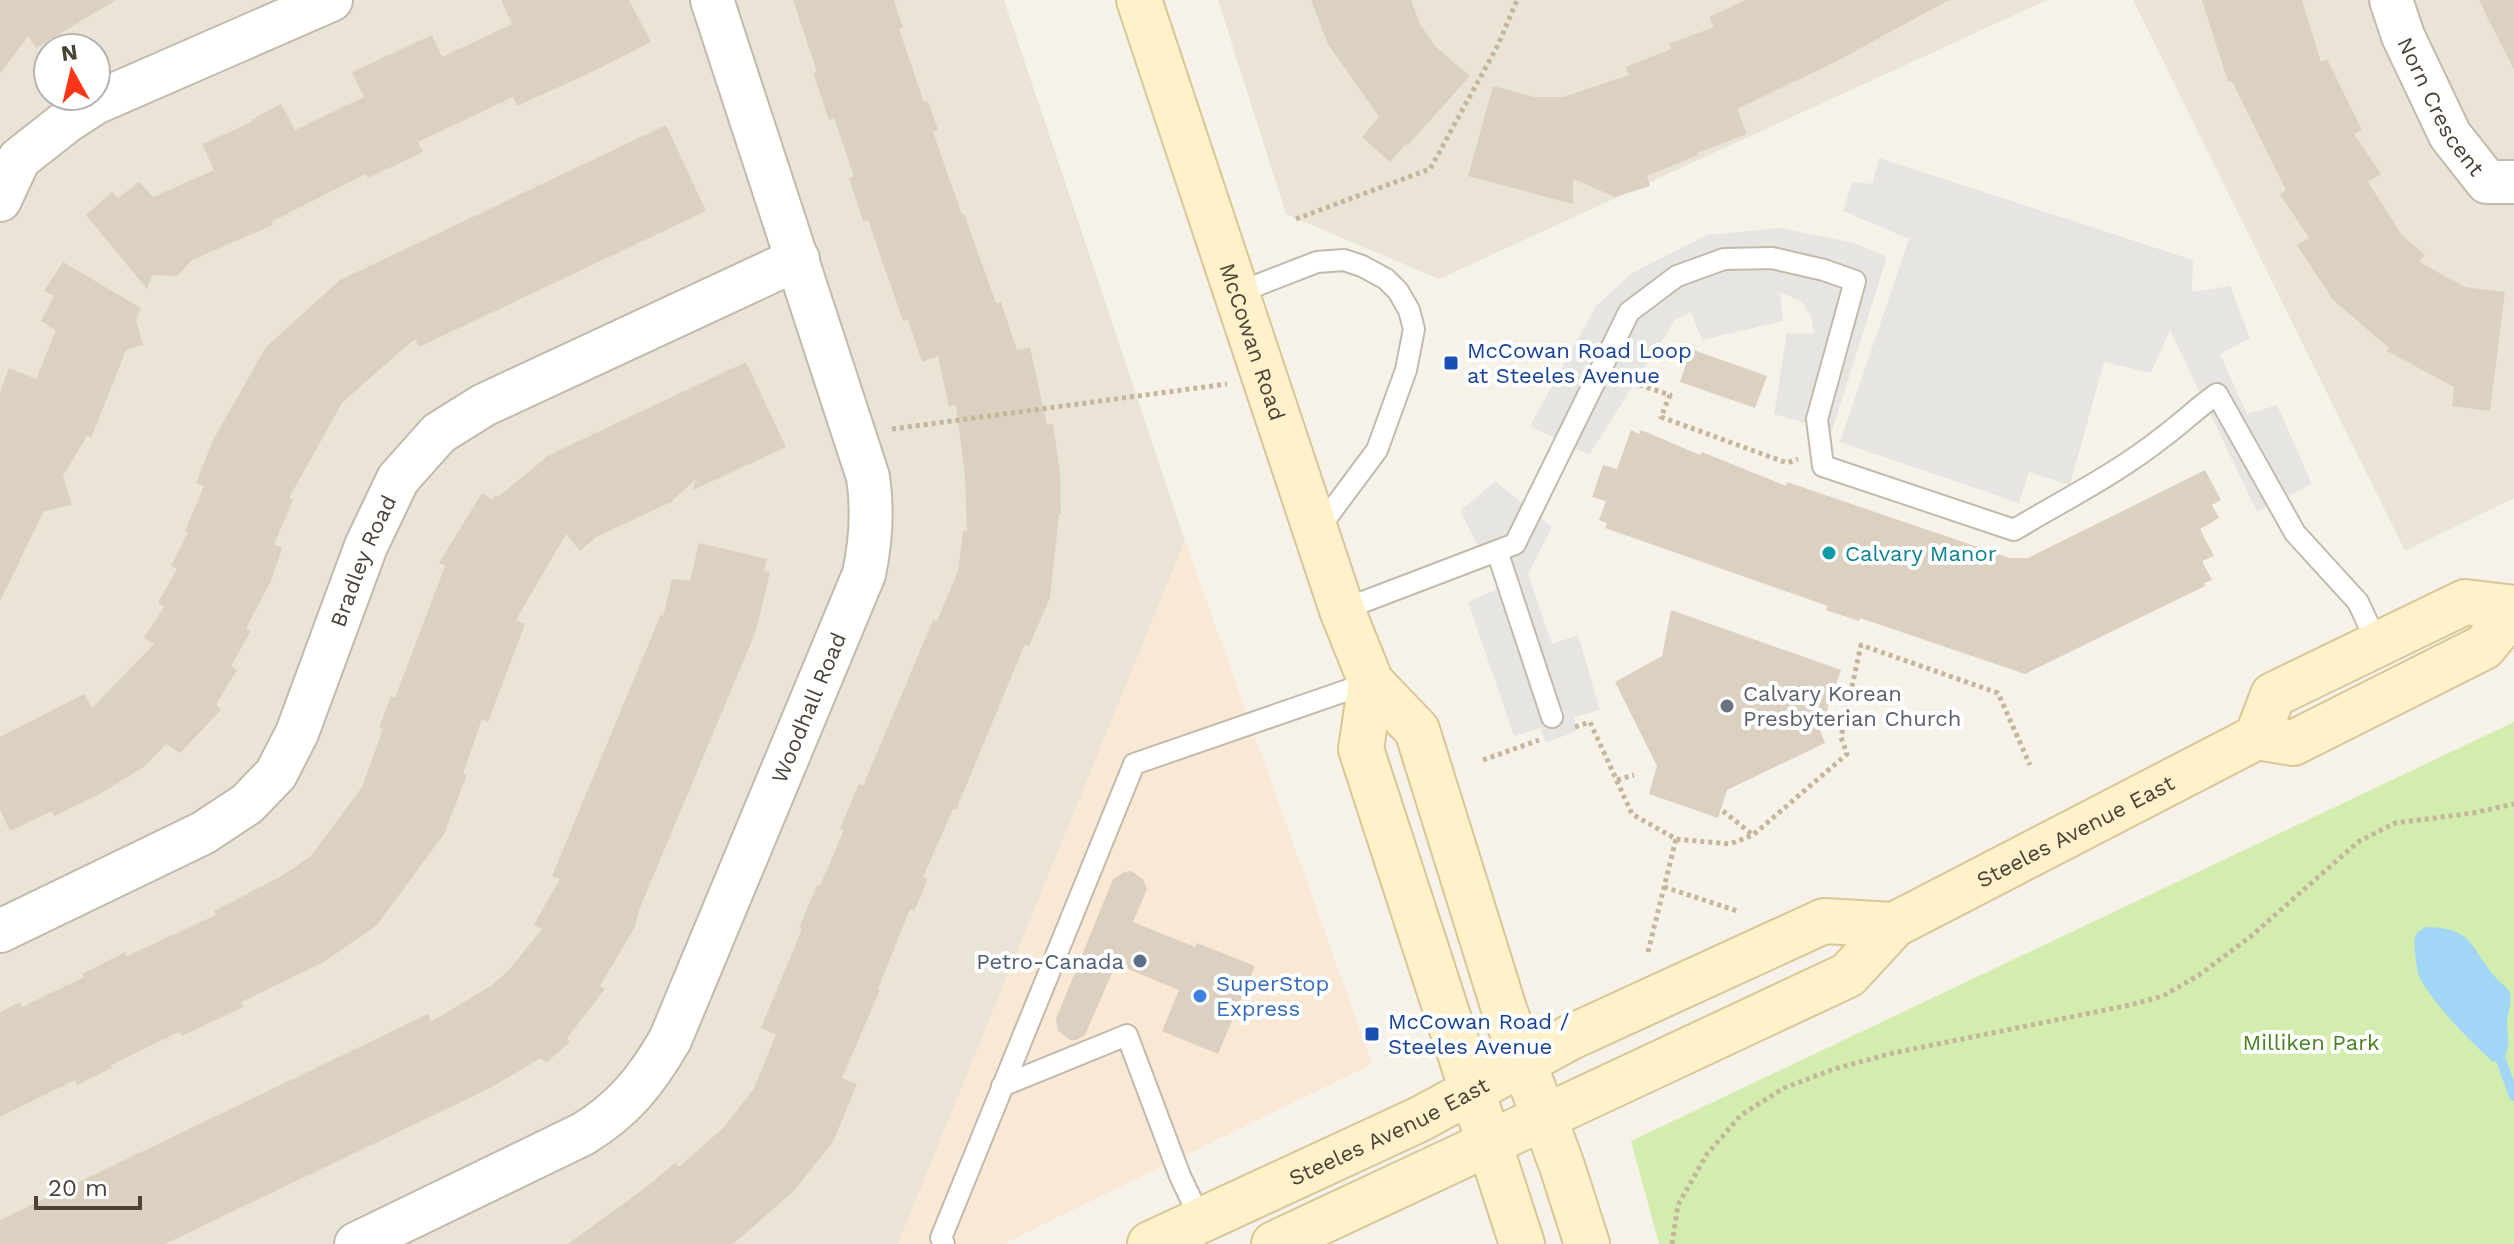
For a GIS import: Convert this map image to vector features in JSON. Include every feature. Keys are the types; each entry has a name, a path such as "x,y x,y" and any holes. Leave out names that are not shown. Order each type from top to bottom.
{"main road":[{"name":"McCowan Road","path":"1139,0 1342,610 1371,682 1417,730 1505,1012 1562,1166 1587,1244"},
{"path":"2465,602 2514,609 2484,647 2293,743 2257,737 2273,695 2465,602"},
{"path":"1371,682 1361,749 1522,1244"},
{"name":"Steeles Avenue East","path":"1274,1244 1848,975 1894,925 2257,737"},
{"name":"Steeles Avenue East","path":"1150,1244 1420,1119 1571,1037 1824,921 1894,925"}],"street":[{"path":"0,200 19,159 95,103 331,0"},
{"name":"Woodhall Road","path":"356,1244 570,1141 606,1120 635,1093 670,1040 857,595 869,553 871,500 868,477 712,0"},
{"name":"Norn Crescent","path":"2391,0 2403,36 2450,135 2487,182 2514,182"},
{"name":"Bradley Road","path":"0,931 203,833 247,804 276,774 297,733 366,546 398,479 439,433 484,405 798,259"}],"lane":[{"path":"1342,610 1515,544 1629,312 1677,276 1724,259 1772,258 1855,281 1817,419 1823,466 2014,530 2101,479 2217,394 2295,533 2358,602 2378,645"},
{"path":"1237,293 1317,262 1344,260 1386,279 1398,291 1409,310 1414,329 1406,370 1377,450 1316,532"},
{"path":"1497,551 1555,728"},
{"path":"944,1244 941,1238 1134,764 1371,682"},
{"path":"1002,1086 1127,1035 1180,1176 1201,1220"}],"path":[{"path":"1296,219 1430,169 1498,45 1517,0"},
{"path":"1599,373 1670,395 1661,417 1787,463 1821,452"},
{"path":"895,429 1265,378"},
{"path":"1483,760 1555,728 1590,722 1632,814 1676,839 1730,844 1753,835 1847,754 1841,737 1861,645 1998,693 2030,765"},
{"path":"1617,780 1634,775"},
{"path":"1672,1244 1678,1205 1707,1154 1741,1115 1784,1088 1834,1069 1893,1053 2163,996 2199,975 2250,937 2358,842 2395,823 2473,813 2514,804"},
{"path":"1723,811 1753,835"},
{"path":"1648,952 1676,839"},
{"path":"1664,887 1740,912"}],"shaded area":[{"path":"0,0 1004,0 1185,541 898,1244 0,1244"},
{"path":"1218,0 2047,0 1439,279 1286,214"},
{"path":"2133,0 2514,0 2514,498 2405,551"},
{"path":"1879,158 2193,260 2192,292 2230,286 2250,338 2220,354 2247,414 2277,405 2312,484 2257,512 2170,330 2151,373 2104,362 2070,485 2029,472 2019,503 1840,442 1909,239 1843,211 1852,182 1872,184"},
{"path":"1779,228 1854,243 1887,257 1832,431 1774,414 1787,333 1814,334 1812,319 1802,302 1780,292 1783,321 1702,340 1691,312 1675,320 1589,455 1530,426 1596,306 1632,273 1707,235"},
{"path":"1495,481 1552,527 1528,574 1552,644 1578,635 1600,710 1574,717 1576,731 1546,743 1541,728 1514,736 1468,602 1500,588 1460,511"},
{"path":"1185,541 1372,1064 1003,1244 898,1244"}],"green space":[{"name":"Milliken Park","path":"2514,722 2514,1244 1659,1244 1631,1141"}],"water":[{"path":"2426,927 2442,928 2462,935 2509,991 2508,1046 2500,1060 2493,1062 2464,1034 2422,982 2417,968 2415,940"}],"building":[{"path":"0,0 116,0 63,32 32,32 32,42 28,36 0,74"},
{"path":"501,0 629,0 651,42 517,106 513,97 418,142 423,152 368,178 366,174 271,222 273,225 192,260 177,276 152,275 147,289 86,215 112,192 118,198 139,182 153,197 214,170 202,144 252,122 281,104 295,130 364,97 352,72 432,35 442,57 512,24"},
{"path":"793,0 894,0 903,28 899,29 924,102 928,101 938,130 933,132 962,215 996,303 1001,302 1017,350 1030,347 1047,425 1053,424 1060,473 1061,514 1050,598 1029,646 1025,644 956,810 953,809 923,877 928,879 914,911 910,909 880,990 842,1078 857,1084 833,1142 793,1192 733,1244 568,1244 675,1163 679,1167 723,1128 753,1090 776,1035 761,1028 802,929 799,928 844,830 840,828 859,784 863,786 933,620 937,621 958,571 963,531 967,531 965,476 956,405 949,407 938,356 922,362 908,320 903,321 868,220 863,221 849,178 854,176 834,118 829,120"},
{"path":"1311,0 1411,0 1420,24 1436,47 1470,76 1390,162 1362,137 1379,117 1328,44"},
{"path":"1746,0 1949,0 1835,62 1737,109 1747,134 1647,176 1650,186 1615,197 1573,179 1573,204 1468,176 1493,86 1534,97 1563,97 1629,75 1626,67 1671,49 1669,44 1714,27 1709,17"},
{"path":"2202,0 2302,0 2321,62 2327,59 2362,130 2354,134 2381,174 2368,182 2402,235 2425,255 2419,262 2465,287 2505,292 2490,411 2452,406 2454,387 2387,351 2389,348 2333,300 2297,245 2309,238 2280,194 2286,190 2232,81 2228,82"},
{"path":"2479,0 2514,0 2514,69 2489,21"},
{"path":"666,125 706,211 419,347 415,339 379,370 342,403 289,498 293,500 274,544 282,548 271,581 246,628 251,631 231,666 237,670 216,704 221,710 180,753 166,744 144,767 96,796 54,816 52,811 10,831 0,810 0,737 84,694 92,708 154,644 144,638 164,607 158,603 177,569 171,566 188,533 185,531 204,486 196,483 213,440 266,347 340,280"},
{"path":"63,262 141,308 136,320 143,345 126,350 91,438 87,436 63,476 72,505 44,511 0,601 0,392 9,368 36,379 56,330 41,321 54,296 44,291"},
{"path":"1691,349 1767,376 1755,408 1680,382"},
{"path":"746,362 786,447 693,490 696,479 671,502 596,537 580,551 566,534 516,620 525,624 488,722 482,719 463,774 467,775 444,834 377,925 324,962 241,1002 243,1007 182,1036 179,1032 77,1085 75,1080 0,1117 0,1012 20,1002 22,1007 84,977 82,974 125,952 127,956 216,915 214,911 280,877 311,856 362,787 391,696 395,698 445,566 439,563 482,493 492,500 549,455"},
{"name":"Calvary Manor","path":"1631,430 1639,434 1641,430 1700,455 1702,452 1786,486 1787,482 2010,558 2028,558 2205,470 2221,500 2212,505 2219,518 2200,529 2214,556 2202,561 2212,580 2025,674 1860,618 1859,621 1826,610 1828,606 1605,528 1607,523 1599,520 1606,501 1592,497 1603,465 1617,469"},
{"path":"699,543 767,559 764,571 770,572 756,631 639,910 635,927 600,986 605,989 567,1038 570,1042 546,1063 541,1058 488,1089 165,1244 0,1244 0,1220 428,1014 431,1022 492,985 508,971 542,929 534,924 560,879 552,876 661,614 663,617 672,579 690,581"},
{"name":"Calvary Korean Presbyterian Church","path":"1671,610 1841,670 1820,730 1825,743 1727,790 1718,818 1649,794 1657,766 1615,682 1662,656"},
{"path":"1131,871 1143,879 1147,889 1133,922 1195,947 1197,943 1255,966 1218,1054 1162,1031 1179,990 1116,964 1085,1035 1070,1040 1058,1031 1056,1019 1113,879"}],"waterway":[{"path":"2501,1060 2514,1096"}],"place":[{"name":"McCowan Road Loop at Steeles Avenue","path":"1451,363"},
{"name":"Calvary Manor","path":"1829,553"},
{"name":"Calvary Korean Presbyterian Church","path":"1727,706"},
{"name":"Petro-Canada","path":"1140,961"},
{"name":"SuperStop Express","path":"1200,996"},
{"name":"McCowan Road / Steeles Avenue","path":"1372,1034"}]}
